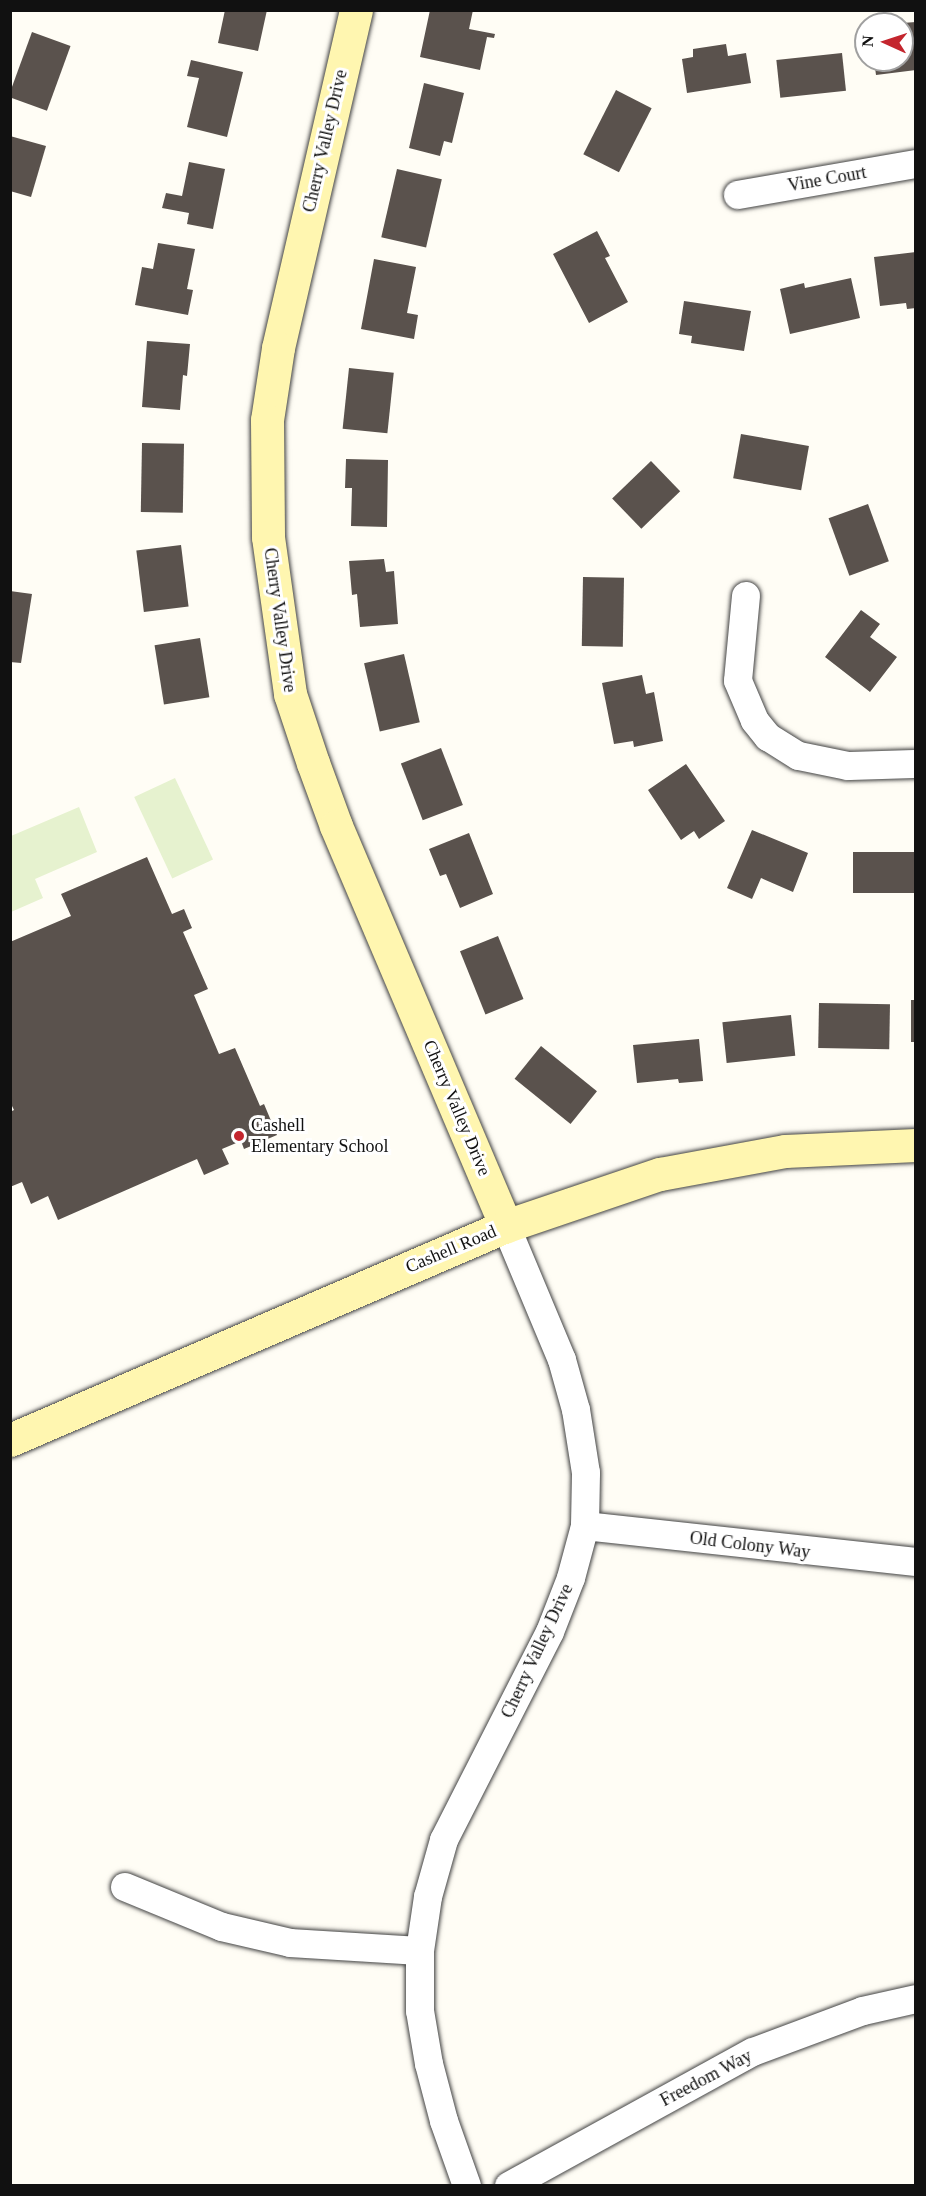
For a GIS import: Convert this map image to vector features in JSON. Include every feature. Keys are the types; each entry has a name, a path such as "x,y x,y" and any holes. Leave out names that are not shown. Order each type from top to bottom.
{"street":[{"name":"Cherry Valley Drive","path":"356,10 278,348 267,420 268,537 290,693 336,826 562,1360 576,1410 586,1473 585,1526 572,1578 550,1632 444,1840 428,1897 420,1950 420,2011 429,2064 444,2121 467,2186"},
{"name":"Vine Court","path":"738,195 915,164"},
{"path":"746,596 738,681 754,721 768,737 799,756 848,766 915,764"},
{"name":"Cashell Road","path":"10,1440 506,1226 660,1174 785,1151 915,1144"},
{"name":"Old Colony Way","path":"585,1526 915,1562"},
{"path":"125,1887 222,1927 290,1943 420,1950"},
{"name":"Freedom Way","path":"509,2186 753,2052 863,2011 915,1999"}],"green space":[{"path":"175,778 213,860 172,879 134,797"},
{"path":"79,807 97,852 35,879 43,898 11,912 11,836"}],"building":[{"path":"225,10 267,10 258,51 218,43"},
{"path":"430,10 473,10 469,29 495,34 494,38 487,37 480,70 420,57"},
{"path":"914,22 916,22 916,70 914,70"},
{"path":"32,32 71,46 47,111 10,97"},
{"path":"726,44 728,56 746,53 751,83 687,93 682,59 693,57 693,49"},
{"path":"842,53 846,91 780,98 776,60"},
{"path":"191,60 243,72 227,137 187,127 199,78 187,76"},
{"path":"876,72 900,72 876,75"},
{"path":"424,83 464,93 452,143 444,141 440,156 409,148"},
{"path":"616,90 652,108 619,172 583,154"},
{"path":"10,136 46,146 31,197 10,191"},
{"path":"189,162 225,169 213,229 187,224 189,213 162,208 166,193 182,196"},
{"path":"397,169 442,179 426,248 381,237"},
{"path":"597,231 610,256 605,258 628,302 589,323 553,254"},
{"path":"158,243 195,249 187,289 193,290 188,315 135,305 142,267 153,269"},
{"path":"916,252 916,308 907,309 906,303 880,306 874,257"},
{"path":"374,259 416,267 407,313 418,315 414,339 361,329"},
{"path":"851,278 860,318 790,334 780,289 804,283 805,288"},
{"path":"684,301 751,311 744,351 691,343 692,336 679,334"},
{"path":"147,341 190,344 187,376 183,375 180,410 142,407"},
{"path":"349,368 394,373 387,433 343,429"},
{"path":"741,434 809,446 801,490 733,478"},
{"path":"142,443 184,444 183,513 141,512"},
{"path":"346,459 388,460 387,527 351,526 352,488 345,488"},
{"path":"651,461 680,491 641,529 612,499"},
{"path":"868,504 889,561 849,576 829,518"},
{"path":"181,545 189,607 144,612 136,550"},
{"path":"384,559 386,572 394,571 398,624 360,627 357,594 352,595 349,561"},
{"path":"583,577 624,578 623,647 582,646"},
{"path":"10,591 32,594 21,663 10,662"},
{"path":"861,610 880,624 870,637 897,657 870,692 825,657"},
{"path":"200,638 209,697 164,704 155,645"},
{"path":"404,654 420,722 380,731 364,663"},
{"path":"642,675 646,694 654,692 663,741 634,747 633,741 614,744 602,683"},
{"path":"441,748 463,805 423,820 401,763"},
{"path":"686,764 725,821 699,839 694,831 681,840 648,790"},
{"path":"752,830 808,853 793,892 761,878 752,899 727,888"},
{"path":"469,833 493,894 460,908 446,874 440,876 429,849"},
{"path":"853,852 915,852 915,893 853,893"},
{"path":"147,857 172,914 184,909 192,928 183,932 208,989 194,995 219,1054 235,1048 260,1106 264,1104 277,1135 244,1149 241,1141 222,1149 229,1164 204,1175 197,1159 58,1220 48,1196 31,1204 22,1182 10,1187 10,1112 14,1110 10,1102 10,942 71,916 61,894"},
{"path":"498,936 523,999 485,1014 460,951"},
{"path":"911,1000 916,1000 916,1042 911,1042"},
{"path":"819,1003 890,1004 889,1049 818,1048"},
{"path":"791,1015 795,1056 727,1063 722,1022"},
{"path":"699,1039 703,1081 679,1083 678,1079 637,1083 633,1045"},
{"path":"541,1046 597,1091 571,1124 515,1079"}],"place":[{"name":"Cashell Elementary School","path":"239,1136"}]}
